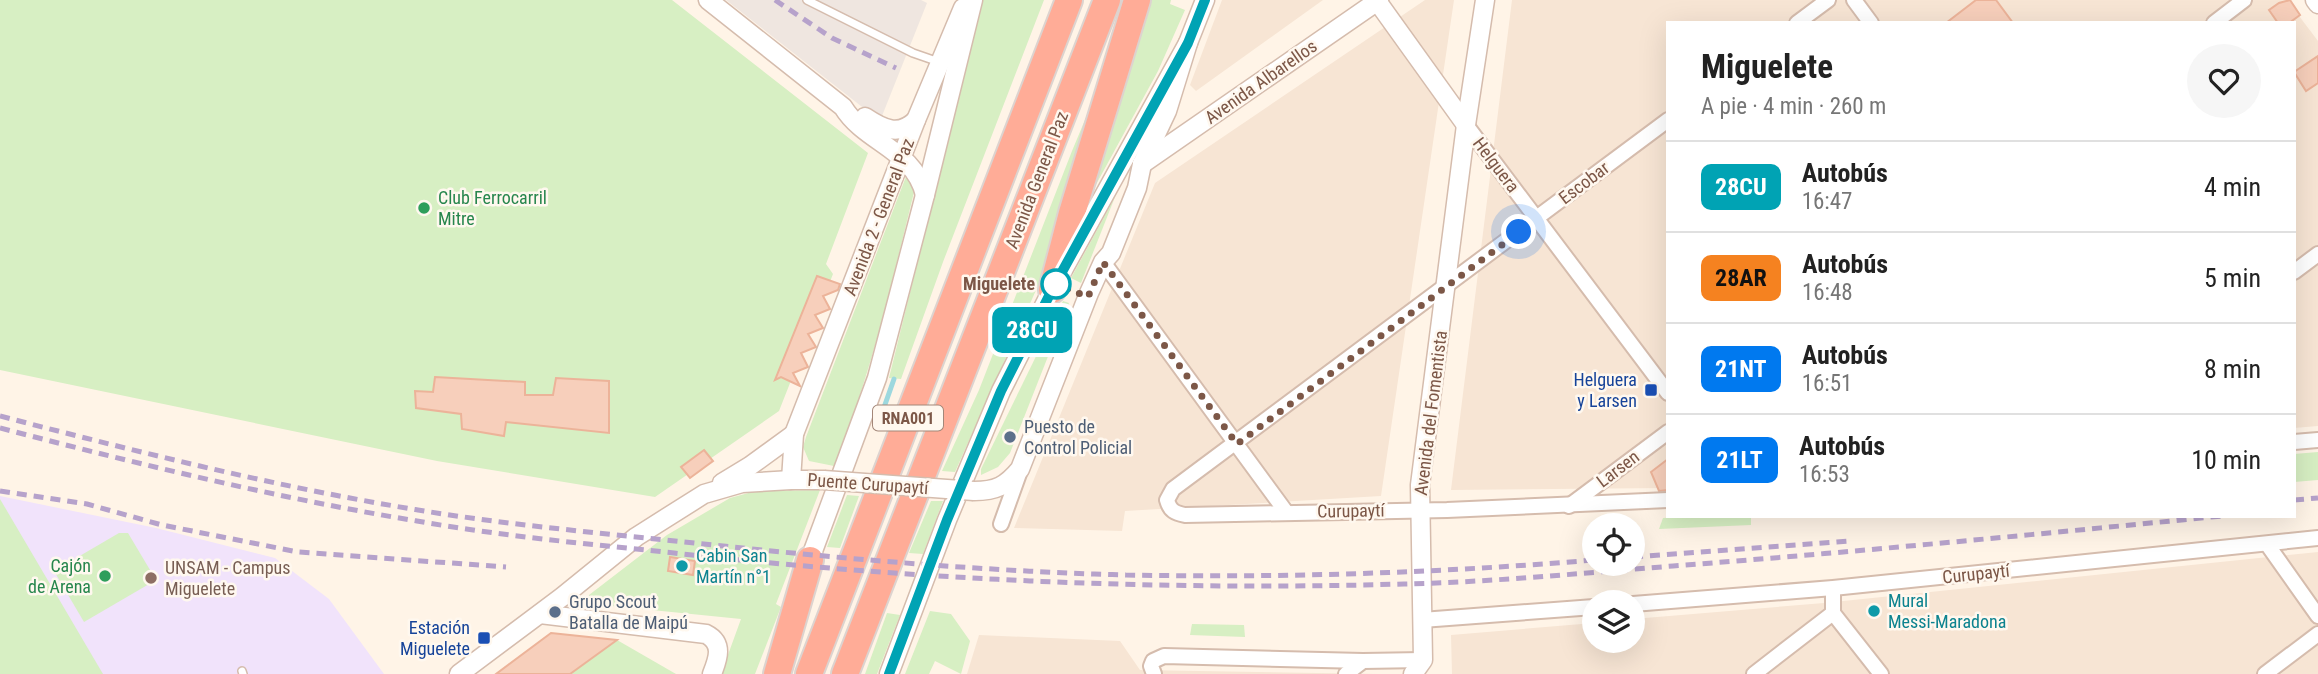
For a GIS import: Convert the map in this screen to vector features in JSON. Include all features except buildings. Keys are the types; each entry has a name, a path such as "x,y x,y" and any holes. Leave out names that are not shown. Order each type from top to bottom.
{"highway":[{"name":"Avenida General Paz","path":"809,674 1069,0"},
{"name":"Avenida General Paz","path":"845,674 1107,0"},
{"path":"1052,290 1136,0"},
{"path":"777,674 810,560"}],"street":[{"path":"708,0 843,107 850,118 902,158 918,174 925,195"},
{"name":"Avenida 2 - General Paz","path":"791,480 794,434 916,120 967,0"},
{"path":"765,674 877,378 973,0"},
{"path":"1001,524 1020,469 1103,262 1111,253 1137,188 1142,164 1167,111 1188,43 1205,0"},
{"name":"Avenida del Fomentista","path":"1424,669 1420,485 1466,125 1485,0"},
{"path":"1800,21 1828,0"},
{"path":"1854,0 1870,21"},
{"path":"2217,21 2244,0"},
{"name":"Helguera","path":"1378,1 1466,125 1666,390"},
{"name":"Avenida Albarellos","path":"1142,164 1378,1"},
{"path":"888,674 1001,391 1052,290 1188,43"},
{"path":"843,107 857,111 887,130 903,129 916,120"},
{"name":"Escobar","path":"1167,500 1173,489 1237,444 1666,122"},
{"path":"2296,270 2318,254"},
{"path":"1103,262 1286,512"},
{"name":"Larsen","path":"1569,506 1666,433"},
{"path":"460,674 636,537 750,466 794,434"},
{"path":"2296,442 2318,440"},
{"name":"Puente Curupaytí","path":"704,494 742,484 791,480 990,491 1001,488 1020,469"},
{"name":"Curupaytí","path":"1167,500 1174,513 1185,515 1569,506 1666,500"},
{"name":"Curupaytí","path":"1645,603 1833,588 2318,538"},
{"path":"2267,544 2318,616"},
{"path":"1833,588 1833,613 1881,674"},
{"path":"1422,620 1582,608"},
{"path":"1754,674 1833,613"},
{"path":"540,614 706,634 716,642 715,666"},
{"path":"2265,674 2318,634"},
{"path":"1153,673 1153,661 1164,656 1363,661 1424,669"},
{"path":"1346,674 1363,661"}],"lane":[{"path":"807,0 913,53 957,68"}],"shaded area":[{"path":"726,0 921,0 927,3 880,121"},
{"path":"1222,0 1323,0 1196,91 1190,85"},
{"path":"1425,0 1454,0 1381,496 1125,511 1122,531 1014,528 1155,183"},
{"path":"1512,0 2287,0 2318,41 2318,426 2296,428 2296,21 1666,21 1666,488 1451,490"},
{"name":"UNSAM - Campus Miguelete","path":"0,496 156,528 275,558 329,599 384,674 0,674"},
{"path":"2318,552 2318,674 1452,674 1451,635 1582,624 1582,653 1645,653 1645,618 1824,603"},
{"path":"979,635 1120,641 1140,670 1379,674 967,674"}],"green space":[{"name":"Club Ferrocarril Mitre","path":"0,0 672,0 868,153 826,264 833,274 779,411 655,497 437,461 0,370"},
{"path":"982,0 1044,0 901,379 889,378"},
{"path":"1145,0 1171,0 1170,4 1185,10 1158,71 1087,201"},
{"path":"1112,55 1067,208 1041,279 955,472 942,471 979,390"},
{"path":"907,174 915,188 880,328 859,398 834,466 809,461 803,447 806,437"},
{"path":"1115,197 1081,283 1071,278"},
{"path":"1063,301 1069,303 1010,453 998,467 981,475 981,469"},
{"path":"2318,452 2318,480 2296,482 2296,454"},
{"path":"820,490 776,604 781,607 755,674 721,674 741,619 592,604 588,601 589,595 667,535 730,498 756,491"},
{"path":"847,495 859,496 840,548 827,547"},
{"path":"0,499 103,674 0,674"},
{"path":"931,501 943,501 923,554 909,553"},
{"path":"1663,518 1751,518 1751,525 1659,529"},
{"name":"Cajón de Arena","path":"119,533 128,533 156,580 84,622 54,571"},
{"path":"930,611 951,614 970,641 961,674 935,661 929,674 905,674"},
{"path":"887,613 900,615 877,674 865,674"},
{"path":"1192,624 1244,625 1245,637 1190,635"},
{"path":"617,640 676,674 570,674"}],"waterway":[{"path":"881,416 894,379"}],"railway":[{"path":"775,0 832,38 896,68"},
{"path":"0,416 260,480 418,510 546,527 843,558 956,567 1185,576 1360,574 1582,561"},
{"path":"0,428 260,491 481,531 765,562 947,577 1038,581 1221,586 1471,581 1810,555 2201,518"},
{"path":"0,491 87,504 162,525 298,552 506,567"},
{"path":"2296,500 2318,498"},
{"path":"1645,556 1849,541"}],"bus line":[{"name":"28CU","path":"889,674 947,520 1001,391 1052,290 1188,43 1205,0"}],"place":[{"name":"Club Ferrocarril Mitre","path":"424,208"},
{"name":"Miguelete","path":"1056,284"},
{"name":"Helguera y Larsen","path":"1651,390"},
{"name":"Puesto de Control Policial","path":"1010,437"},
{"name":"Cabin San Martín n°1","path":"682,566"},
{"name":"Cajón de Arena","path":"105,576"},
{"name":"UNSAM - Campus Miguelete","path":"151,578"},
{"name":"Mural Messi-Maradona","path":"1874,611"},
{"name":"Grupo Scout Batalla de Maipú","path":"555,612"},
{"name":"Estación Miguelete","path":"484,638"}],"route":[{"path":"1056,284 1088,297 1103,262 1237,444 1519,232"}]}
